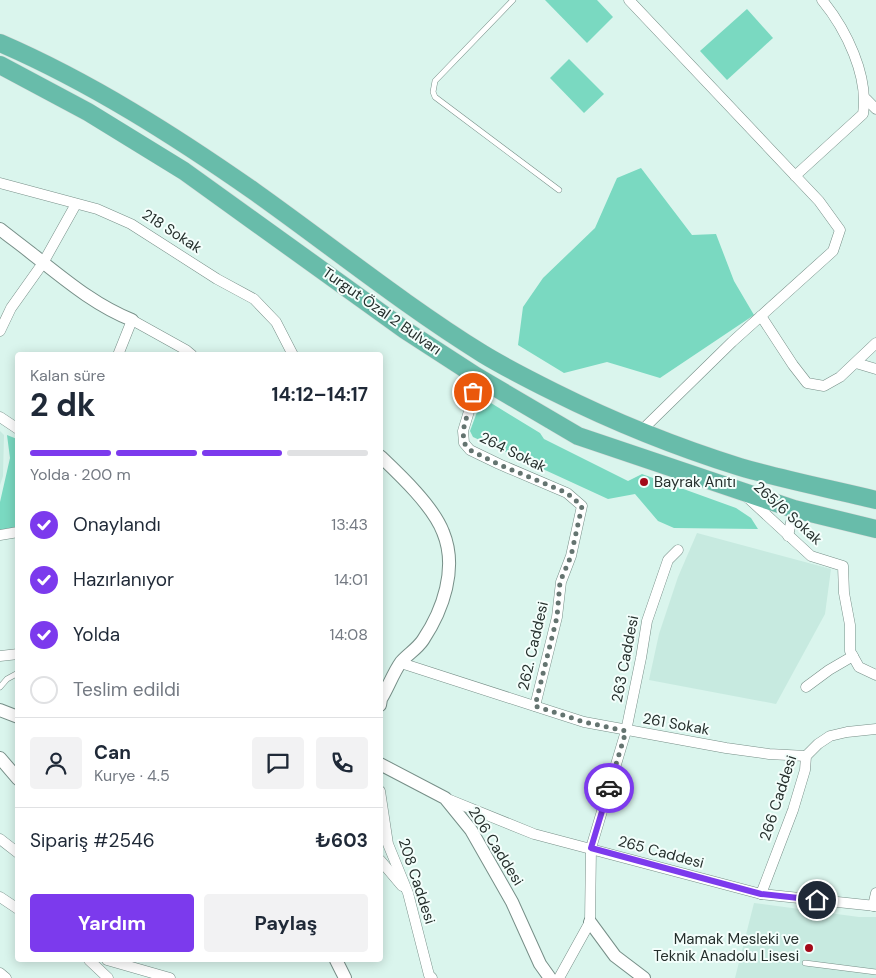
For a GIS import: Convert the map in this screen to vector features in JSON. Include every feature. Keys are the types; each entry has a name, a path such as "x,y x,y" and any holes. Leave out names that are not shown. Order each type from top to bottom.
{"highway":[{"name":"Turgut Özal 2 Bulvarı","path":"0,43 80,83 148,122 252,191 443,328 486,356 588,409 640,432 741,467 876,500"},
{"name":"Turgut Özal 2 Bulvarı","path":"0,65 88,112 184,171 405,330 476,376 578,436 794,509 876,529"}],"street":[{"path":"628,0 796,176 819,201 840,230 833,251 640,432"},
{"path":"796,176 864,114 866,99 851,46 822,0"},
{"path":"866,99 876,109"},
{"name":"218 Sokak","path":"0,183 97,209 131,224 217,279 254,299 276,322 291,352"},
{"path":"0,331 11,308 42,263 76,204"},
{"path":"0,229 42,263 99,304 132,320 188,352"},
{"path":"762,316 793,365 808,383 824,386 840,377 876,343"},
{"path":"119,352 132,320"},
{"path":"856,363 876,369"},
{"name":"264 Sokak","path":"476,376 470,408 463,431 464,443 470,450 498,464 567,493 582,506"},
{"path":"0,417 15,427"},
{"path":"383,459 432,512 443,532 449,552 447,584 439,613 422,642 401,663 383,699"},
{"name":"265/6 Sokak","path":"739,490 811,556 843,566 844,593 850,625 850,651 853,656"},
{"name":"262. Caddesi","path":"535,706 557,617 560,582 571,556 582,506"},
{"path":"788,536 794,509"},
{"path":"0,535 15,532"},
{"name":"263 Caddesi","path":"559,978 590,922 591,848 626,731 647,621 668,560 678,550"},
{"path":"0,656 15,654"},
{"path":"806,687 829,670 853,656 859,667 876,675"},
{"name":"261 Sokak","path":"401,663 584,722 626,731 768,754 806,756"},
{"path":"0,710 15,716"},
{"name":"266 Caddesi","path":"761,894 793,810 805,770 806,756 818,744 830,736 876,729"},
{"path":"0,758 15,776"},
{"name":"206 Caddesi","path":"383,766 445,798 470,830 512,902 540,964 550,978"},
{"name":"265 Caddesi","path":"445,798 534,834 761,894 875,906"},
{"name":"208 Caddesi","path":"383,811 388,844 408,893 429,974 432,978"},
{"path":"0,839 15,851"},
{"path":"383,864 408,893"},
{"path":"875,906 876,893"},
{"path":"0,897 15,907"},
{"path":"590,922 614,956 644,978"},
{"path":"91,962 108,978"},
{"path":"114,962 170,978"},
{"path":"337,962 345,978"},
{"path":"0,973 6,978"}],"lane":[{"path":"513,0 435,81 433,92 435,97 559,190"},
{"path":"0,687 15,676"},
{"path":"805,963 876,972"}],"shaded area":[{"path":"0,431 4,435 3,476 0,485"},
{"path":"697,533 831,569 825,614 776,704 649,680 659,634 678,577"},
{"name":"Mamak Mesleki ve Teknik Anadolu Lisesi","path":"754,903 859,917 876,917 876,978 735,978"}],"green space":[{"path":"545,0 597,0 613,17 587,43"},
{"path":"747,9 773,38 727,80 700,51"},
{"path":"569,59 604,94 584,113 550,78"},
{"path":"641,168 692,235 716,234 734,281 754,315 660,378 607,362 564,373 518,345 523,307 543,278 595,228 617,178"},
{"path":"482,403 491,403 540,433 544,439 628,481 642,474 736,508 751,518 758,529 674,528 658,521 635,494 608,499 473,437 470,431"},
{"path":"7,435 15,438 15,527 0,530 0,502 10,458"}],"way so far":[{"path":"473,392 463,431 464,443 470,450 567,493 582,506 571,556 560,582 557,617 535,706 584,722 626,731 609,788"}],"place":[{"name":"Bayrak Anıtı","path":"644,482"},
{"name":"Mamak Mesleki ve Teknik Anadolu Lisesi","path":"809,948"}],"route":[{"path":"609,788 591,848 761,894 817,900"}]}
